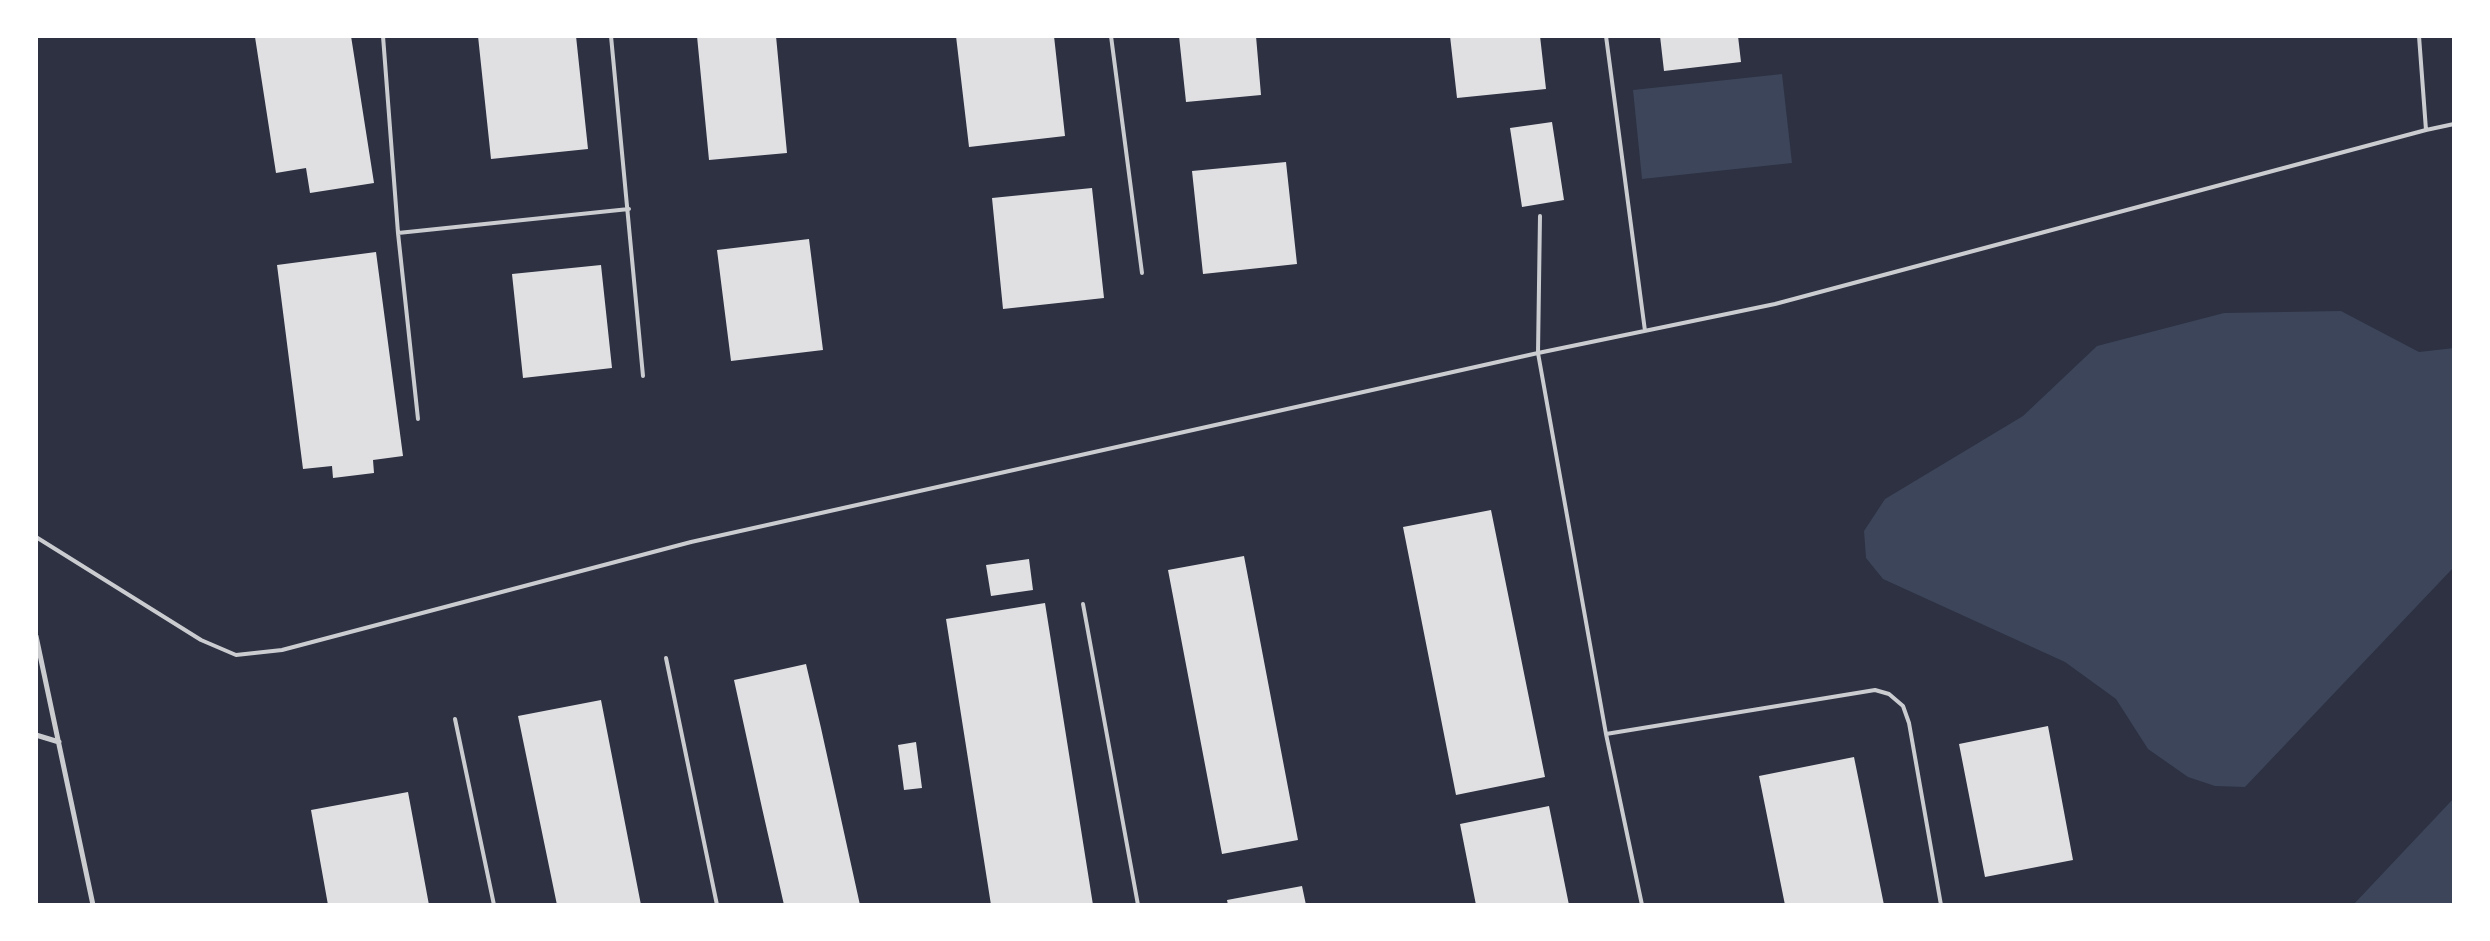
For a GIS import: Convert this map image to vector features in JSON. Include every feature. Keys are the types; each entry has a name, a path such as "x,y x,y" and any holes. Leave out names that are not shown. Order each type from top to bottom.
{"street":[{"path":"36,636 93,905"},
{"path":"36,734 59,742"}],"lane":[{"path":"383,36 398,232 418,420"},
{"path":"611,36 629,209 643,376"},
{"path":"1111,36 1142,273"},
{"path":"1606,36 1645,331"},
{"path":"2420,36 2426,130"},
{"path":"36,537 201,640 236,655 282,650 691,542 1538,353 1776,304 2454,124"},
{"path":"398,232 629,209"},
{"path":"1540,216 1538,353 1606,734 1642,905"},
{"path":"1083,604 1138,905"},
{"path":"666,658 717,905"},
{"path":"1606,734 1875,690 1889,694 1903,706 1909,723 1941,905"},
{"path":"455,719 494,905"}],"shaded area":[{"path":"1782,74 1792,163 1642,179 1633,90"},
{"path":"2341,311 2419,352 2454,348 2454,567 2245,787 2215,786 2188,777 2148,749 2116,699 2065,662 1883,579 1866,558 1864,531 1885,499 2023,416 2097,346 2224,313"},
{"path":"2454,798 2454,905 2353,905"}],"building":[{"path":"351,36 374,183 310,193 306,168 276,173 255,37"},
{"path":"478,36 576,36 588,149 491,159"},
{"path":"697,36 776,36 787,153 709,160"},
{"path":"956,36 1054,36 1065,136 969,147"},
{"path":"1179,36 1256,36 1261,95 1186,102"},
{"path":"1450,36 1540,36 1546,89 1457,98"},
{"path":"1660,36 1738,36 1741,62 1664,71"},
{"path":"1552,122 1564,200 1522,207 1510,128"},
{"path":"1286,162 1297,264 1203,274 1192,171"},
{"path":"1092,188 1104,298 1003,309 992,198"},
{"path":"809,239 823,350 731,361 717,250"},
{"path":"376,252 403,456 373,460 374,473 333,478 332,466 303,469 277,265"},
{"path":"601,265 612,368 523,378 512,274"},
{"path":"1491,510 1545,777 1456,795 1403,527"},
{"path":"1244,556 1298,840 1222,854 1168,570"},
{"path":"1029,559 1033,590 991,596 986,565"},
{"path":"1045,603 1093,905 991,905 946,619"},
{"path":"806,664 860,905 784,905 762,808 734,680"},
{"path":"601,700 641,905 557,905 518,716"},
{"path":"2048,726 2073,860 1985,877 1959,744"},
{"path":"916,742 922,788 904,790 898,745"},
{"path":"1854,757 1884,905 1785,905 1759,776"},
{"path":"408,792 429,905 328,905 311,810"},
{"path":"1549,806 1569,905 1476,905 1460,824"},
{"path":"1302,886 1306,905 1228,905 1227,900"}]}
